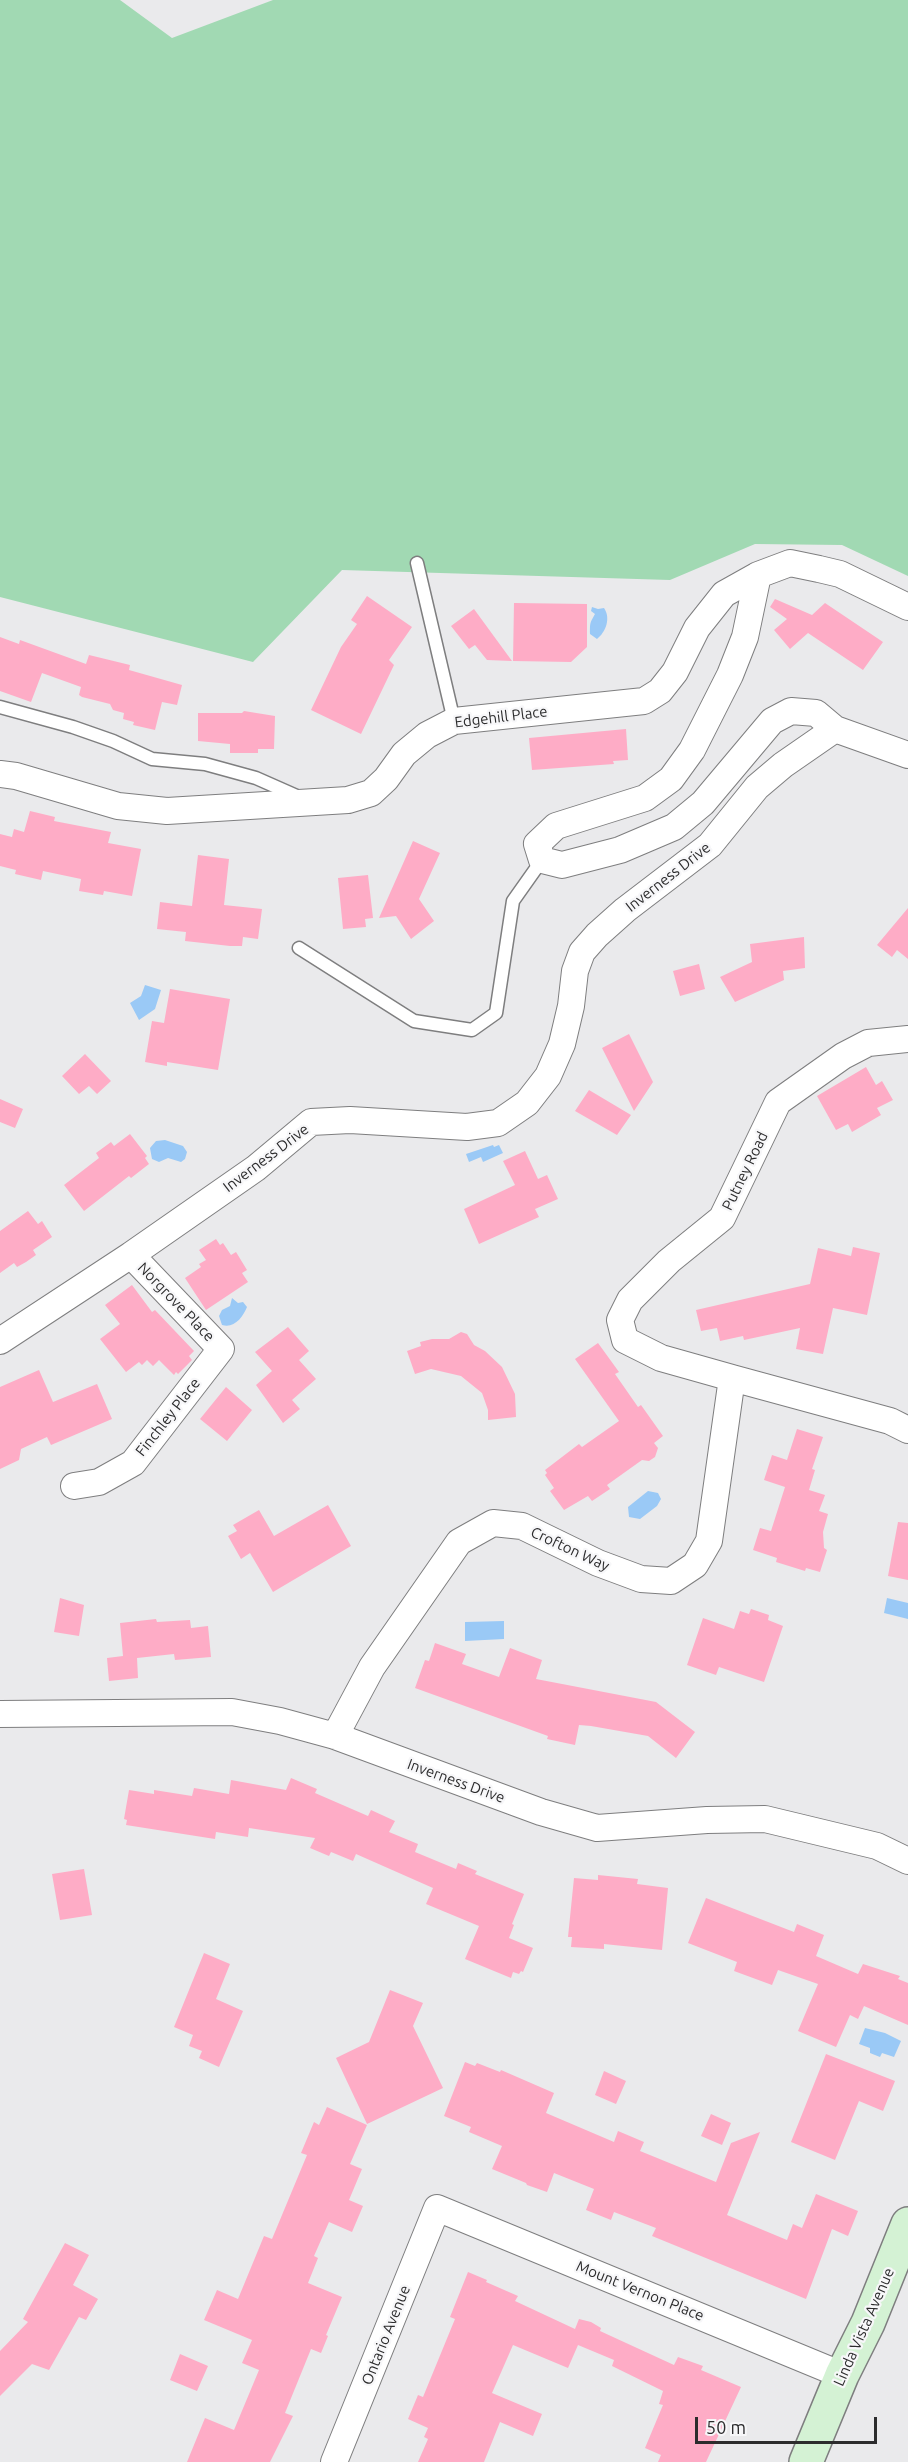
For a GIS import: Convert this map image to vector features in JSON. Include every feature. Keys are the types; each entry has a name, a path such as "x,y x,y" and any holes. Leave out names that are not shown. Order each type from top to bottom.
{"main road":[{"name":"Linda Vista Avenue","path":"806,2462 842,2375 868,2323 908,2224"}],"street":[{"path":"908,607 840,574 819,569 790,563 758,575 745,637 730,675 692,750 671,779 645,798 556,826 537,844 542,860 562,865 620,850 674,827 703,803 772,721 791,711 816,713 835,729 908,755"},
{"name":"Edgehill Place","path":"0,774 16,776 118,806 167,811 348,800 371,793 386,779 404,754 427,735 454,721 644,701 660,691 675,672 698,628 724,594 758,575"},
{"name":"Inverness Drive","path":"0,1341 131,1255 256,1167 311,1122 350,1120 467,1127 498,1123 526,1103 548,1076 562,1044 571,1006 575,971 582,952 625,910 710,845 757,787 783,765 835,729"},
{"name":"Putney Road","path":"908,1039 899,1038 868,1043 843,1056 778,1102 722,1218 669,1261 630,1300 621,1320 625,1340 661,1358 731,1385 890,1421 908,1430"},
{"name":"Norgrove Place","path":"131,1255 221,1349"},
{"name":"Finchley Place","path":"74,1486 99,1482 133,1463 221,1349"},
{"name":"Crofton Way","path":"335,1736 372,1667 459,1542 493,1523 522,1526 598,1563 641,1579 671,1581 695,1564 710,1541 731,1385"},
{"name":"Inverness Drive","path":"0,1714 232,1712 280,1721 335,1736 541,1812 597,1828 707,1820 765,1820 877,1846 908,1861"},
{"name":"Mount Vernon Place","path":"437,2208 842,2375"},
{"name":"Ontario Avenue","path":"334,2462 437,2208"}],"lane":[{"path":"417,563 454,721"},
{"path":"0,707 73,727 113,741 152,759 205,764 256,778 311,802"},
{"path":"299,948 414,1021 472,1030 496,1012 513,901 542,860"}],"green space":[{"path":"0,0 120,0 172,38 273,0 908,0 908,576 842,545 755,544 670,580 342,570 253,662 0,597"}],"water":[{"path":"592,607 604,608 607,616 605,629 597,639 590,634 595,614 591,611"},
{"path":"145,985 161,990 155,1009 139,1020 130,1003 141,996"},
{"path":"165,1140 183,1146 187,1152 185,1159 181,1162 168,1158 159,1162 152,1159 150,1148 156,1141"},
{"path":"493,1145 494,1147 499,1145 503,1153 483,1162 481,1157 469,1162 466,1154"},
{"path":"232,1298 238,1303 243,1302 247,1307 234,1324 222,1325 219,1316 222,1310 230,1306"},
{"path":"648,1491 658,1493 661,1499 657,1506 640,1519 629,1517 628,1507"},
{"path":"887,1598 908,1603 908,1619 884,1613"},
{"path":"504,1621 504,1639 465,1641 465,1622"},
{"path":"865,2028 885,2033 901,2041 894,2057 882,2053 880,2057 870,2053 870,2048 859,2044"}],"building":[{"path":"367,596 412,627 389,660 394,665 361,734 311,710 341,647 357,624 351,620"},
{"path":"775,599 812,615 825,603 883,642 863,670 808,633 790,649 774,630 787,619 770,607"},
{"path":"514,603 587,604 587,647 571,662 513,661"},
{"path":"474,609 512,661 487,660 475,645 469,649 451,626"},
{"path":"0,637 19,644 20,640 86,664 89,655 130,665 129,670 182,685 177,705 162,702 155,730 133,725 134,722 123,719 124,713 113,710 110,704 79,695 81,687 42,673 31,702 0,691"},
{"path":"244,711 275,716 274,749 258,749 258,753 230,753 230,744 198,741 198,713 242,713"},
{"path":"626,729 628,760 613,761 614,764 532,770 529,738"},
{"path":"30,811 55,817 54,821 111,832 108,843 141,849 132,896 104,891 103,895 79,891 81,879 43,871 41,880 15,874 16,870 0,866 0,834 12,837 14,829 24,832"},
{"path":"413,841 440,853 419,899 434,921 411,939 396,916 379,918"},
{"path":"198,855 229,859 224,905 262,909 258,939 243,937 242,946 230,946 185,941 186,932 157,929 160,902 192,906"},
{"path":"368,875 373,918 365,919 366,927 343,929 338,878"},
{"path":"908,908 908,959 897,950 892,957 877,945"},
{"path":"804,937 805,968 783,971 784,980 735,1002 720,977 752,962 750,944"},
{"path":"699,964 705,989 680,996 673,971"},
{"path":"170,989 230,999 218,1070 167,1062 167,1066 145,1062 152,1021 164,1023"},
{"path":"629,1034 653,1082 634,1111 602,1048"},
{"path":"85,1054 111,1081 97,1094 89,1086 79,1094 62,1076"},
{"path":"866,1067 876,1085 882,1081 893,1100 877,1108 881,1115 852,1132 848,1124 836,1130 817,1096"},
{"path":"589,1090 631,1115 617,1135 575,1111"},
{"path":"0,1099 23,1109 15,1128 0,1122"},
{"path":"130,1134 147,1156 145,1158 149,1164 131,1178 129,1176 84,1211 64,1185 99,1158 96,1153 111,1142 114,1146"},
{"path":"525,1151 538,1179 547,1175 558,1199 535,1209 539,1217 479,1244 464,1209 515,1185 503,1161"},
{"path":"28,1211 38,1224 42,1221 52,1237 33,1250 36,1255 26,1262 17,1267 14,1263 0,1273 0,1231"},
{"path":"216,1239 220,1245 223,1243 231,1255 236,1252 247,1270 242,1273 248,1282 206,1310 185,1278 201,1267 199,1264 206,1260 199,1250"},
{"path":"853,1247 880,1253 867,1315 833,1308 823,1354 796,1349 800,1328 744,1340 743,1336 720,1341 717,1328 701,1331 696,1310 810,1284 818,1248 851,1256"},
{"path":"132,1285 152,1312 155,1310 194,1351 189,1356 192,1360 178,1374 176,1372 174,1375 159,1360 153,1366 147,1360 142,1365 139,1362 126,1372 100,1339 120,1324 105,1305"},
{"path":"288,1327 309,1351 299,1360 316,1379 292,1400 300,1409 283,1423 256,1385 272,1371 255,1352"},
{"path":"461,1332 467,1334 474,1345 485,1351 502,1367 515,1394 516,1417 488,1420 488,1410 482,1393 461,1376 431,1369 415,1374 407,1351 421,1346 420,1342 449,1339"},
{"path":"598,1343 619,1372 615,1374 638,1407 641,1405 663,1436 654,1443 658,1448 655,1457 649,1461 642,1460 607,1485 610,1489 592,1501 588,1496 564,1510 550,1491 554,1488 545,1475 547,1473 545,1470 579,1444 582,1447 619,1421 575,1359"},
{"path":"39,1370 53,1402 97,1384 112,1419 51,1445 47,1437 21,1449 19,1460 0,1469 0,1387"},
{"path":"226,1387 252,1410 227,1441 200,1419"},
{"path":"797,1429 823,1437 812,1469 815,1470 809,1490 825,1495 819,1511 828,1514 823,1532 824,1548 827,1550 820,1572 806,1568 805,1571 776,1562 777,1558 753,1550 760,1528 771,1531 785,1487 764,1480 772,1455 787,1460"},
{"path":"328,1505 351,1546 273,1592 250,1553 241,1559 228,1536 237,1531 233,1525 259,1510 274,1536"},
{"path":"898,1522 908,1523 908,1580 888,1576"},
{"path":"60,1598 84,1605 79,1636 54,1632"},
{"path":"751,1609 769,1615 768,1620 783,1626 764,1682 719,1667 716,1675 687,1665 703,1618 734,1629 740,1611 749,1614"},
{"path":"156,1619 157,1622 190,1620 191,1628 208,1626 211,1657 175,1660 174,1654 137,1658 138,1678 109,1681 107,1658 123,1656 120,1623"},
{"path":"435,1643 466,1654 462,1664 499,1677 510,1648 542,1660 536,1679 656,1702 695,1732 676,1758 648,1736 591,1726 579,1725 575,1745 547,1739 548,1736 415,1688 425,1660 429,1661"},
{"path":"291,1778 317,1789 315,1793 368,1816 371,1810 395,1821 389,1832 418,1844 415,1852 456,1869 458,1863 477,1871 475,1874 524,1894 509,1938 533,1948 523,1972 519,1974 513,1972 511,1978 465,1959 479,1926 426,1904 433,1888 356,1854 353,1861 331,1852 329,1856 310,1848 315,1838 249,1828 248,1837 216,1832 215,1839 126,1825 127,1820 124,1819 129,1790 154,1794 154,1790 192,1796 194,1788 229,1794 231,1780 286,1790"},
{"path":"84,1869 92,1915 60,1920 52,1874"},
{"path":"598,1875 638,1879 637,1884 668,1888 662,1950 604,1944 604,1949 571,1947 572,1937 568,1937 574,1878 598,1880"},
{"path":"706,1898 794,1932 797,1924 824,1935 816,1956 858,1974 863,1964 900,1976 898,1979 908,1983 908,2025 864,2006 858,2019 850,2015 836,2047 798,2031 818,1984 778,1970 772,1985 734,1971 737,1962 688,1943"},
{"path":"204,1953 230,1964 216,1999 243,2011 219,2067 199,2058 202,2051 189,2046 193,2035 174,2027"},
{"path":"390,1990 423,2003 413,2026 443,2088 367,2124 336,2058 369,2042"},
{"path":"826,2054 895,2081 883,2111 859,2101 835,2160 791,2142"},
{"path":"465,2062 475,2066 477,2063 500,2072 501,2070 554,2093 546,2113 614,2142 618,2131 644,2142 640,2151 716,2182 731,2143 760,2132 727,2215 787,2240 793,2224 802,2228 816,2194 858,2211 848,2236 832,2229 806,2299 652,2236 656,2228 614,2212 611,2220 586,2210 594,2189 554,2173 547,2192 527,2185 492,2169 502,2146 469,2132 471,2127 444,2116"},
{"path":"604,2071 626,2081 616,2104 595,2095"},
{"path":"327,2107 367,2125 350,2164 362,2169 349,2200 363,2206 352,2232 329,2222 314,2256 318,2258 308,2283 342,2297 326,2335 328,2336 321,2353 311,2349 285,2413 293,2416 270,2462 187,2462 205,2418 234,2430 259,2370 242,2363 252,2340 204,2320 217,2290 238,2299 264,2236 272,2239 307,2155 301,2153 314,2122 319,2125"},
{"path":"711,2114 731,2123 722,2145 701,2136"},
{"path":"65,2243 89,2255 73,2285 98,2299 86,2320 79,2317 49,2370 32,2364 0,2396 0,2351 28,2322 23,2319"},
{"path":"468,2272 518,2296 515,2301 575,2329 579,2319 591,2322 601,2328 600,2331 674,2365 678,2357 703,2366 701,2370 741,2387 706,2462 658,2462 661,2455 645,2448 663,2405 659,2404 663,2391 612,2366 614,2360 578,2345 568,2368 513,2345 492,2393 542,2414 533,2436 500,2422 484,2462 418,2462 428,2439 424,2437 428,2428 408,2419 418,2395 423,2397 455,2319 450,2317"},
{"path":"180,2354 208,2366 197,2391 170,2380"}]}
